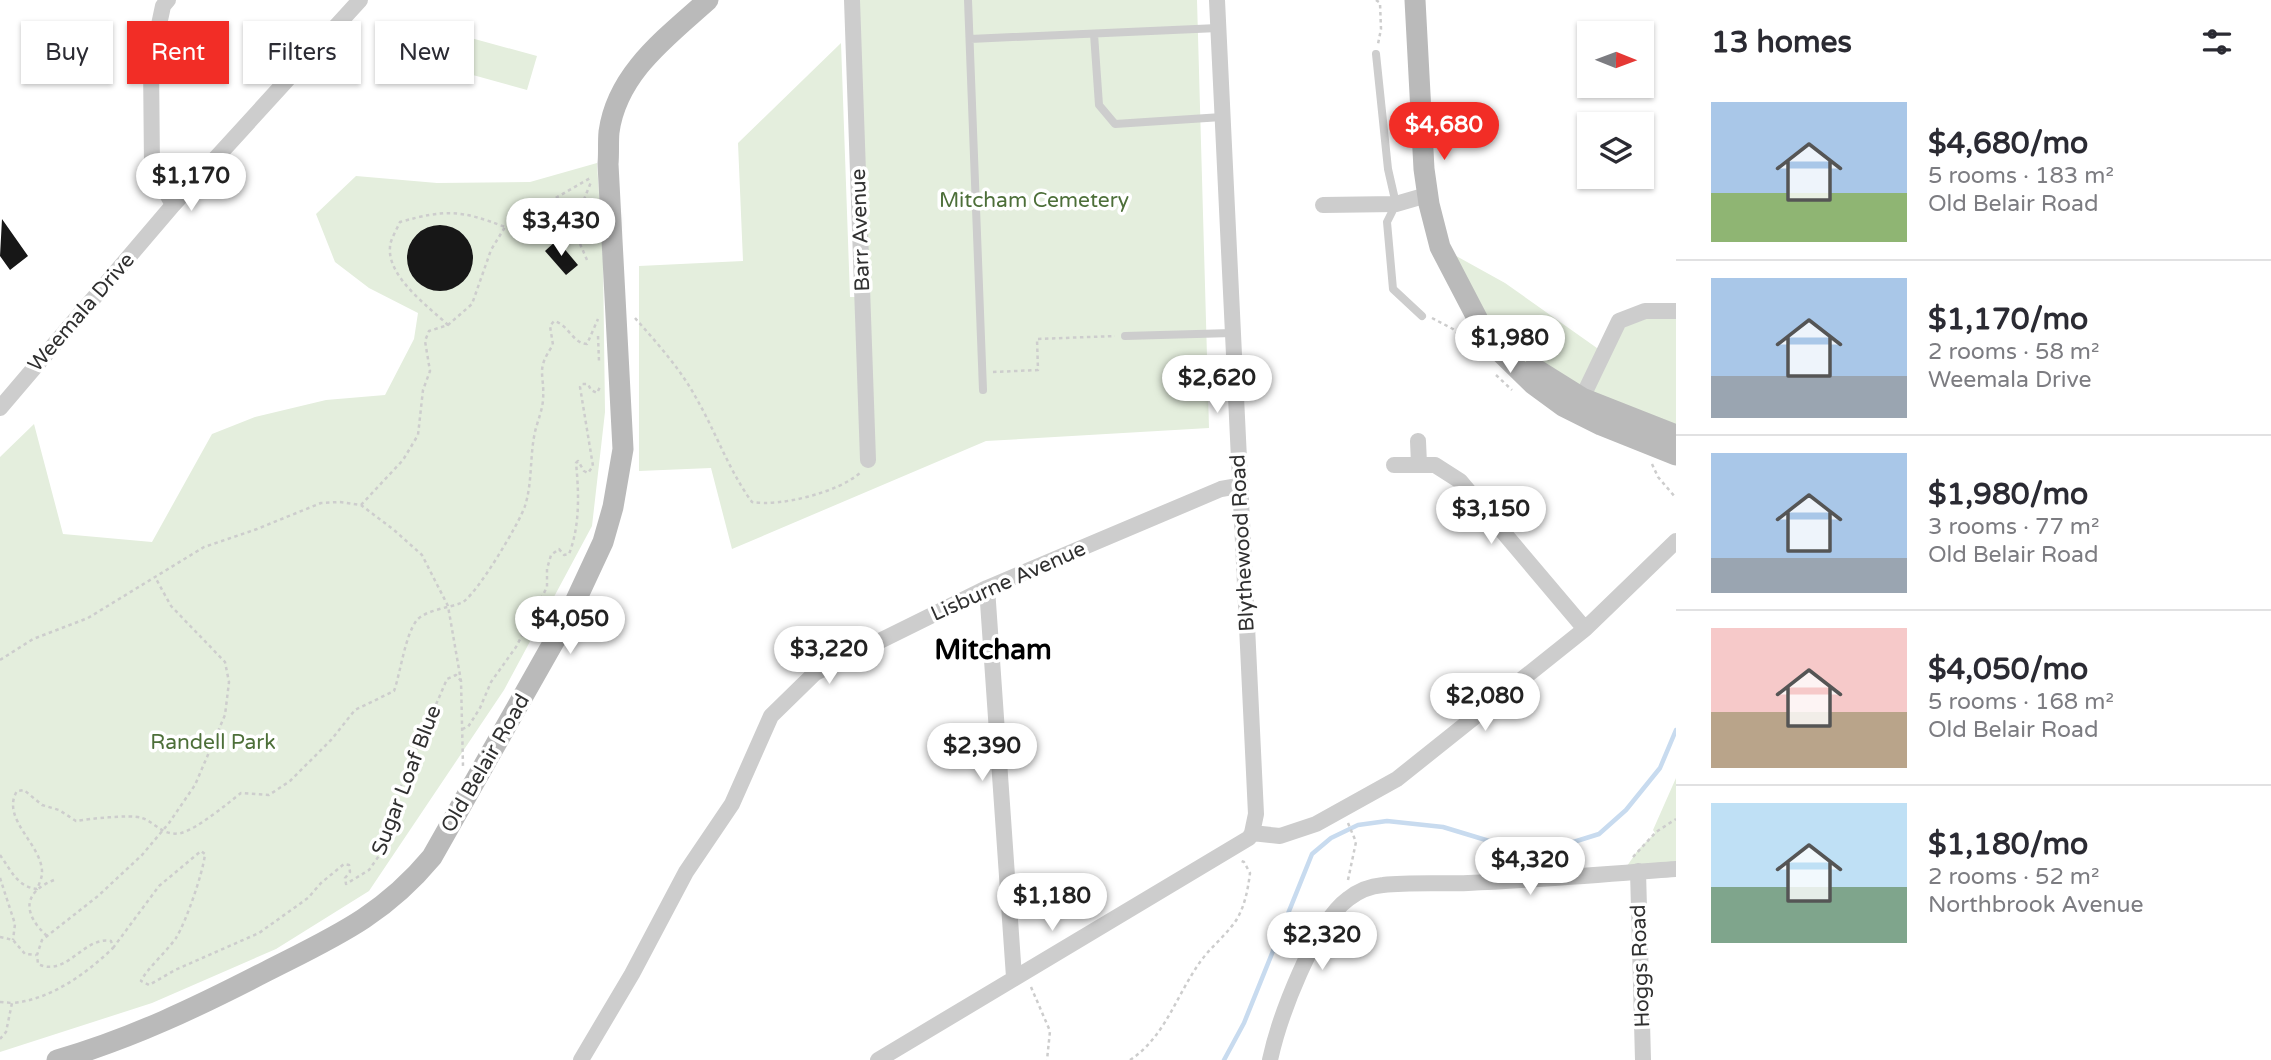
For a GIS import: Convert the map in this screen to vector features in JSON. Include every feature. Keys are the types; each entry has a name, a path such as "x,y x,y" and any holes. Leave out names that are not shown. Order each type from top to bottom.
{"main road":[{"name":"Old Belair Road","path":"57,1060 99,1048 195,1009 355,926 385,905 432,857 569,615 603,542 613,507 623,449 608,164 609,132 623,88 640,63 708,0"},
{"path":"1414,6 1427,195 1440,247 1471,308 1538,372 1601,425 1676,455"},
{"path":"1578,405 1676,435"}],"street":[{"path":"168,0 163,6 151,62 152,167 173,205"},
{"name":"Weemala Drive","path":"0,408 173,205 360,0"},
{"name":"Barr Avenue","path":"852,0 868,460"},
{"name":"Blythewood Road","path":"1217,0 1238,486 1256,814 1252,833"},
{"path":"1323,205 1396,204 1427,195"},
{"path":"1578,405 1619,321 1645,311 1676,311"},
{"path":"1418,441 1419,464"},
{"path":"1394,464 1435,465 1460,481 1585,629"},
{"name":"Lisburne Avenue","path":"581,1060 632,974 686,872 732,804 771,716 816,673 987,588 1221,489 1238,486"},
{"path":"878,1060 1249,838 1252,833 1280,836 1317,824 1397,779 1585,629 1676,541"},
{"path":"987,588 1019,974"},
{"path":"1270,1060 1274,1040 1289,999 1306,962 1325,926 1338,908 1352,896 1381,885 1470,883 1676,869"},
{"name":"Hoggs Road","path":"1632,872 1643,1060"}],"lane":[{"path":"968,0 983,390"},
{"path":"970,39 1218,28"},
{"path":"1094,34 1099,105 1115,124 1222,117"},
{"path":"1376,54 1388,169 1396,204 1387,222 1394,289 1422,316"},
{"path":"1125,336 1231,333"}],"path":[{"path":"1376,0 1380,3 1381,29 1376,54"},
{"path":"593,176 594,188"},
{"path":"361,505 402,460 418,435 423,390 430,371 425,341 429,331 448,325 471,304 491,250 505,227 593,176"},
{"path":"587,260 577,237 583,202 593,176"},
{"path":"448,325 417,297 396,273 390,247 400,222 432,213 470,214 505,227"},
{"path":"634,316 662,348 694,393 724,449 739,485 751,502 766,505 853,480 862,472 868,460"},
{"path":"47,936 33,923 29,912 42,872 36,850 19,826 13,810 12,798 17,791 24,790 42,805 59,810 76,821 94,817 141,817 161,831 181,833 216,813 241,793 269,795 290,781 331,740 355,709 394,691 401,673 410,630 419,617 463,602 475,590 509,536 525,506 534,435 543,399 540,371 543,360 553,345 550,326 554,321 565,326 577,342 587,344 598,318 600,363"},
{"path":"983,372 1038,370 1037,339 1125,336"},
{"name":"Sugar Loaf Blue","path":"462,729 468,727 480,708 491,682 516,647 547,587 547,569 551,555 559,549 564,555 569,554 576,527 576,463 578,461 584,471 589,472 593,466 580,387 588,384 591,390 597,393 601,386 601,376"},
{"path":"0,660 33,639 88,618 204,547 321,503 361,505 422,555 448,606 461,681 463,770"},
{"path":"0,1002 30,1001 60,987 93,968 113,948 111,941 102,939 67,962 45,967 38,964 37,955 42,940 98,896 142,855 195,786 213,748 225,715 229,682 225,663 171,606 155,577"},
{"name":"Sugar Loaf Blue","path":"113,948 159,886 184,868 201,851 205,854 201,875 185,920 177,937 141,981 149,985 175,970 259,933 308,898 344,864 349,865 350,872 345,878 346,884 369,870 383,850 388,836 391,809 447,679 456,675 461,681"},
{"path":"1632,872 1627,866 1638,850 1662,827 1676,819"},
{"path":"1348,823 1356,842 1347,884 1352,896"},
{"path":"1130,1060 1145,1050 1158,1033 1199,964 1236,920 1246,899 1250,873 1244,862 1221,854"},
{"path":"0,855 18,882 27,888 37,889 54,880"},
{"path":"0,878 15,924 13,940"},
{"path":"0,937 13,940 25,954 37,955"},
{"path":"1019,974 1050,1031 1047,1060"},
{"path":"0,1039 6,1032 12,1003"}],"green space":[{"name":"Mitcham Cemetery","path":"857,0 1197,0 1209,428 986,441 732,549 711,468 639,471 639,266 743,261 738,143 841,43 850,297 868,297"},
{"path":"474,39 537,56 527,90 474,75"},
{"name":"Randell Park","path":"597,163 603,259 605,412 592,526 504,690 369,891 276,949 152,1003 0,1052 0,457 34,424 63,534 152,542 212,434 255,417 326,400 385,395 414,339 418,313 369,288 335,262 316,214 356,176 437,183 530,182"},
{"path":"1440,247 1505,283 1604,353 1619,321 1676,311 1676,435 1582,399 1489,341"},
{"path":"1676,778 1676,869 1627,866 1655,833 1653,830"}],"building":[{"path":"2,219 28,256 10,270 0,256"},
{"path":"440,225 463,235 473,258 463,281 440,291 417,281 407,258 417,235"},
{"path":"557,240 578,265 566,275 545,251"}],"waterway":[{"path":"1224,1060 1244,1023 1312,854 1331,838 1358,825 1387,821 1443,827 1509,847 1551,849 1599,834 1626,810 1660,768 1676,730"}],"district":[{"name":"Mitcham","path":"993,649"}]}
